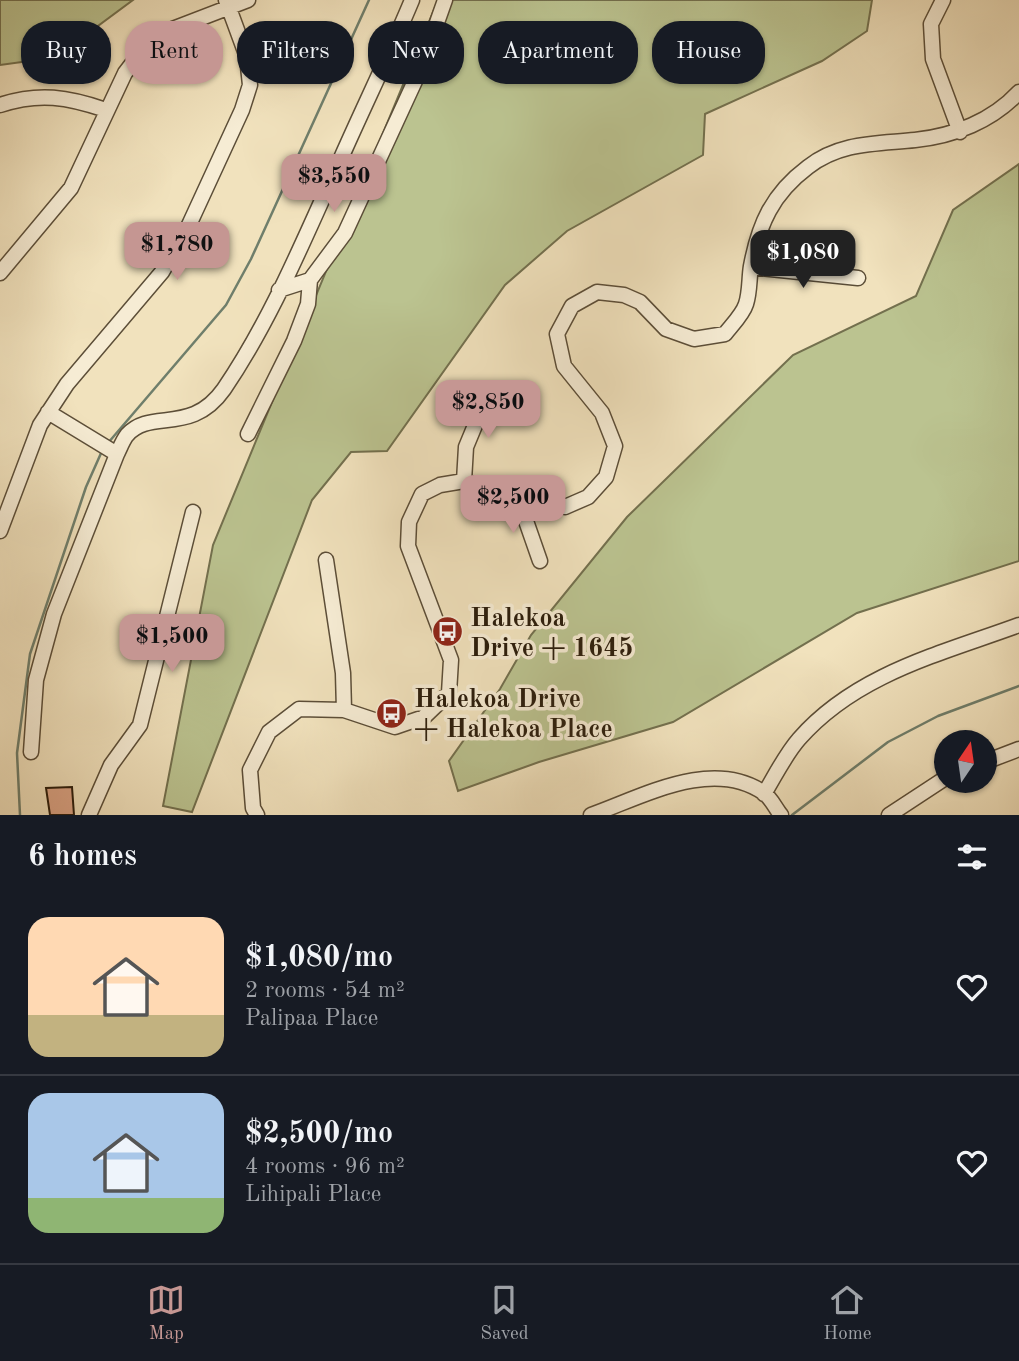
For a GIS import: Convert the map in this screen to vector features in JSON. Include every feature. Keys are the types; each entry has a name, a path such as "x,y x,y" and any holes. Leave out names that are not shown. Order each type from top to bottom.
{"street":[{"path":"0,273 63,200 84,162 125,73 148,45 170,30 227,4 248,0"},
{"path":"31,752 36,680 54,614 113,452 127,434 148,423 186,419 207,409 224,389 279,290 376,84 412,0"},
{"path":"248,434 294,341 308,304 310,280 345,233 421,68 445,0"},
{"path":"943,0 931,24 933,59 960,132"},
{"path":"227,4 237,30"},
{"path":"0,531 34,437 48,412 90,355 149,288 177,248 242,110 250,84"},
{"path":"257,815 253,808 250,770 269,732 299,709 344,710 395,727 425,718 449,693 451,660 408,546 408,522 422,494 440,485 464,481 518,498 565,507 588,497 606,477 614,446 603,413 564,366 557,334 572,306 597,292 624,295 640,302 666,329 694,339 725,334 746,306 760,225 784,188 807,167 832,151 960,132 1005,107 1019,92"},
{"path":"0,105 34,96 54,95 106,110"},
{"path":"751,267 858,278"},
{"path":"279,290 310,280"},
{"path":"464,481 466,447 488,394"},
{"path":"48,412 113,452"},
{"path":"518,498 540,561"},
{"path":"89,815 111,765 140,725 193,512"},
{"path":"326,560 343,673 344,710"},
{"path":"764,793 797,740 837,702 884,674 1019,625"},
{"path":"998,757 1019,749"},
{"path":"591,815 681,783 714,777 764,793 780,814"},
{"path":"889,815 934,786"}],"green space":[{"path":"0,0 133,0 105,21 21,21 21,62 0,65"},
{"path":"438,0 872,0 867,31 822,61 705,114 703,155 567,231 505,285 387,451 351,452 312,500 192,812 163,806 213,545 403,84 464,84 464,21 429,21"},
{"path":"1019,164 1019,561 857,613 673,722 539,762 458,791 449,761 500,689 531,635 627,517 793,355 916,296 953,210"}],"building":[{"path":"72,787 74,815 50,815 46,788"}],"waterway":[{"path":"108,443 226,305 251,259 369,0"},
{"path":"20,815 17,753 30,654 86,487 102,451"},
{"path":"792,815 888,742 938,716 1019,686"}],"place":[{"name":"Halekoa Drive + 1645","path":"447,632"},
{"name":"Halekoa Drive + Halekoa Place","path":"391,713"}]}
